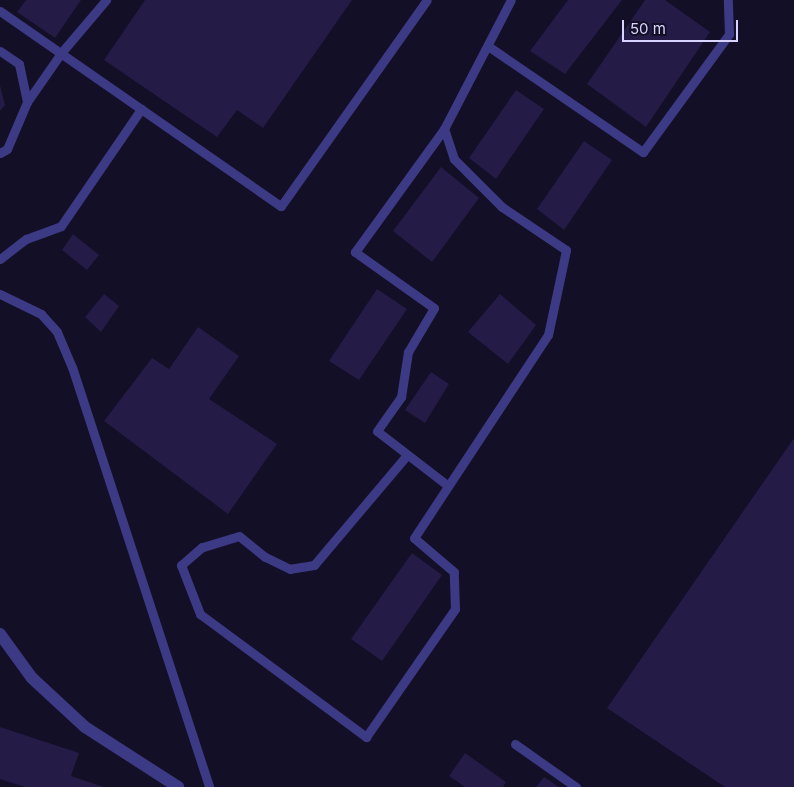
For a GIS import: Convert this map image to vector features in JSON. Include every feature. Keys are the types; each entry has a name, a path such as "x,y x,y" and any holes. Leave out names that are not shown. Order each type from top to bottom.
{"street":[{"path":"0,634 32,678 85,727 178,787"}],"lane":[{"path":"0,152 8,149 27,102 60,53 106,0"},
{"path":"0,11 282,206 427,0"},
{"path":"447,485 377,431 401,397 408,352 434,308 355,252 444,129 511,0"},
{"path":"488,46 643,152 729,34 728,0"},
{"path":"0,51 19,64 27,102"},
{"path":"0,259 26,239 60,226 141,109"},
{"path":"407,456 314,565 290,569 265,557 239,536 202,547 181,565 200,614 366,737 455,609 454,572 414,538 447,485 548,335 566,250 502,206 454,160 444,129"},
{"path":"0,294 41,314 57,332 72,367 209,787"},
{"path":"515,744 576,787"}],"building":[{"path":"26,0 81,0 55,38 17,12"},
{"path":"145,0 352,0 263,128 237,110 217,137 104,60"},
{"path":"568,0 622,0 565,74 530,51"},
{"path":"645,0 665,0 710,32 646,127 587,84"},
{"path":"0,85 5,105 0,111"},
{"path":"516,90 544,109 496,179 469,158"},
{"path":"584,141 612,160 564,230 537,209"},
{"path":"441,167 479,198 432,262 393,231"},
{"path":"73,234 99,255 87,270 62,250"},
{"path":"377,289 407,309 359,380 329,361"},
{"path":"104,294 119,306 101,332 85,317"},
{"path":"500,294 536,325 508,364 468,332"},
{"path":"198,327 239,356 209,399 277,444 228,514 104,421 152,358 169,369"},
{"path":"431,372 449,384 425,423 405,410"},
{"path":"794,438 794,787 725,787 607,708"},
{"path":"412,553 442,575 382,661 351,639"},
{"path":"0,727 79,753 71,776 104,787 25,787 0,779"},
{"path":"465,753 506,782 503,787 465,787 449,776"},
{"path":"544,777 559,787 536,787"}]}
